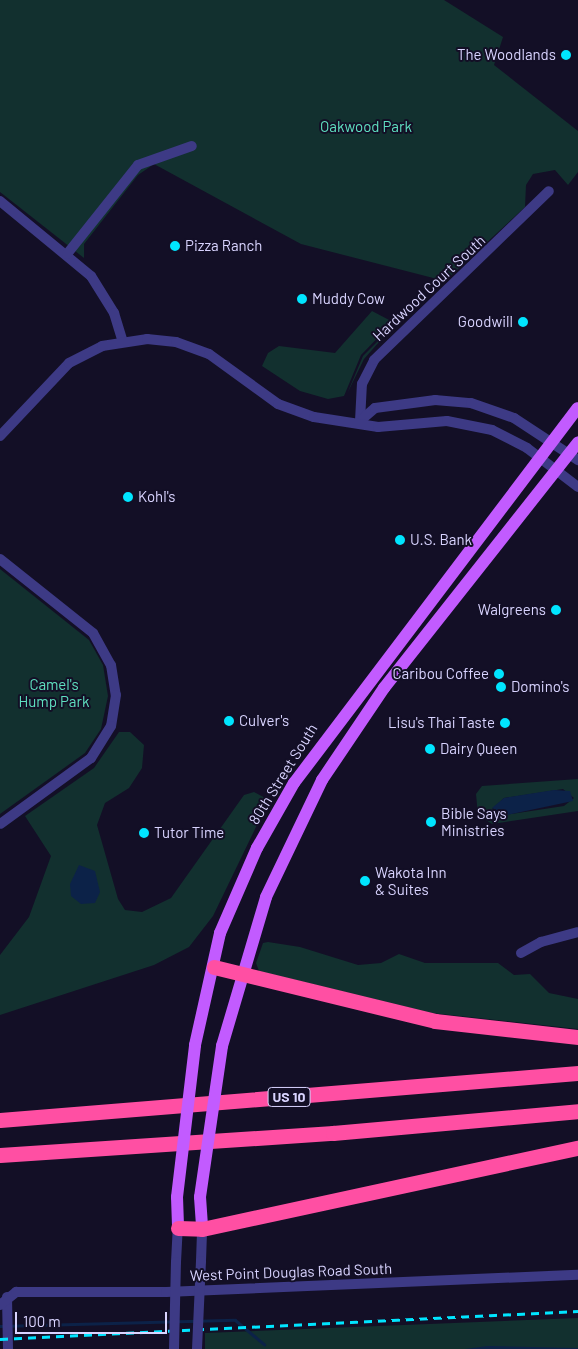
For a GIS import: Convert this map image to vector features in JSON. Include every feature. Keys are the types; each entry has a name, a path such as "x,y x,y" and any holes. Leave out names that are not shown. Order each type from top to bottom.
{"highway":[{"path":"214,967 435,1021 578,1037"},
{"name":"US 10","path":"0,1120 578,1074"},
{"path":"0,1155 333,1134 578,1111"},
{"path":"178,1228 202,1229 578,1148"}],"main road":[{"name":"80th Street South","path":"178,1228 177,1197 195,1045 214,967 214,952 241,883 294,783 578,408"},
{"path":"202,1229 200,1197 222,1046 241,974 280,863 332,763 384,688 556,471 574,457 578,442"}],"street":[{"path":"68,254 138,165 192,146"},
{"name":"Hardwood Court South","path":"360,421 362,384 374,360 549,192"},
{"path":"0,201 68,254 103,293 122,340"},
{"path":"0,436 63,367 84,354 122,340 162,340 192,347 227,365 290,410 325,420 360,421 378,428 429,421 474,425 500,433 540,458 578,487"},
{"path":"360,421 375,408 462,402 514,418 574,457"},
{"path":"0,559 96,636 112,669 116,699 107,735 91,758 0,824"},
{"path":"521,954 541,942 578,932"},
{"path":"174,1349 178,1228"},
{"path":"197,1349 202,1229"},
{"name":"West Point Douglas Road South","path":"7,1297 16,1292 166,1292 578,1275"},
{"path":"0,1305 7,1297"},
{"path":"7,1297 8,1349"}],"green space":[{"name":"Oakwood Park","path":"0,0 444,0 503,37 494,65 578,131 578,172 568,185 555,170 533,174 526,185 525,207 445,281 301,244 154,164 138,175 84,244 84,258 0,192"},
{"path":"372,311 393,322 361,355 344,396 328,399 300,391 262,366 268,353 279,346 335,353"},
{"path":"395,324 364,359 347,394 363,356"},
{"name":"Camel's Hump Park","path":"0,569 89,640 103,665 108,696 101,729 85,753 0,814"},
{"path":"119,732 130,732 144,745 142,768 129,788 105,803 97,825 118,899 125,910 142,912 171,898 244,795 254,792 269,800 213,916 189,947 154,965 0,1015 0,955 29,917 51,856 25,816 94,768"},
{"path":"578,779 578,811 492,824 478,815 476,794 482,786","holes":["563,789 574,798 564,806 504,815 492,809 504,798"]},
{"path":"268,942 300,947 358,965 381,963 399,954 425,963 498,963 514,975 530,974 549,993 578,999 578,1029 432,1013 259,971 256,963 263,943"},
{"path":"578,1318 578,1349 205,1349 205,1333"}],"water":[{"path":"554,790 570,791 573,801 507,815 492,808 504,798"},
{"path":"79,865 95,871 100,892 95,903 81,904 71,896 70,884"},
{"path":"488,1346 578,1348 578,1349 465,1349"}],"waterway":[{"path":"0,1326 235,1320 264,1344"}],"railway":[{"path":"0,1339 578,1311"}],"place":[{"name":"The Woodlands","path":"566,55"},
{"name":"Pizza Ranch","path":"175,246"},
{"name":"Muddy Cow","path":"302,299"},
{"name":"Goodwill","path":"523,322"},
{"name":"Kohl's","path":"128,497"},
{"name":"U.S. Bank","path":"400,540"},
{"name":"Walgreens","path":"556,610"},
{"name":"Caribou Coffee","path":"499,674"},
{"name":"Domino's","path":"501,687"},
{"name":"Culver's","path":"229,721"},
{"name":"Lisu's Thai Taste","path":"505,723"},
{"name":"Dairy Queen","path":"430,749"},
{"name":"Bible Says Ministries","path":"431,822"},
{"name":"Tutor Time","path":"144,833"},
{"name":"Wakota Inn & Suites","path":"365,881"}]}
